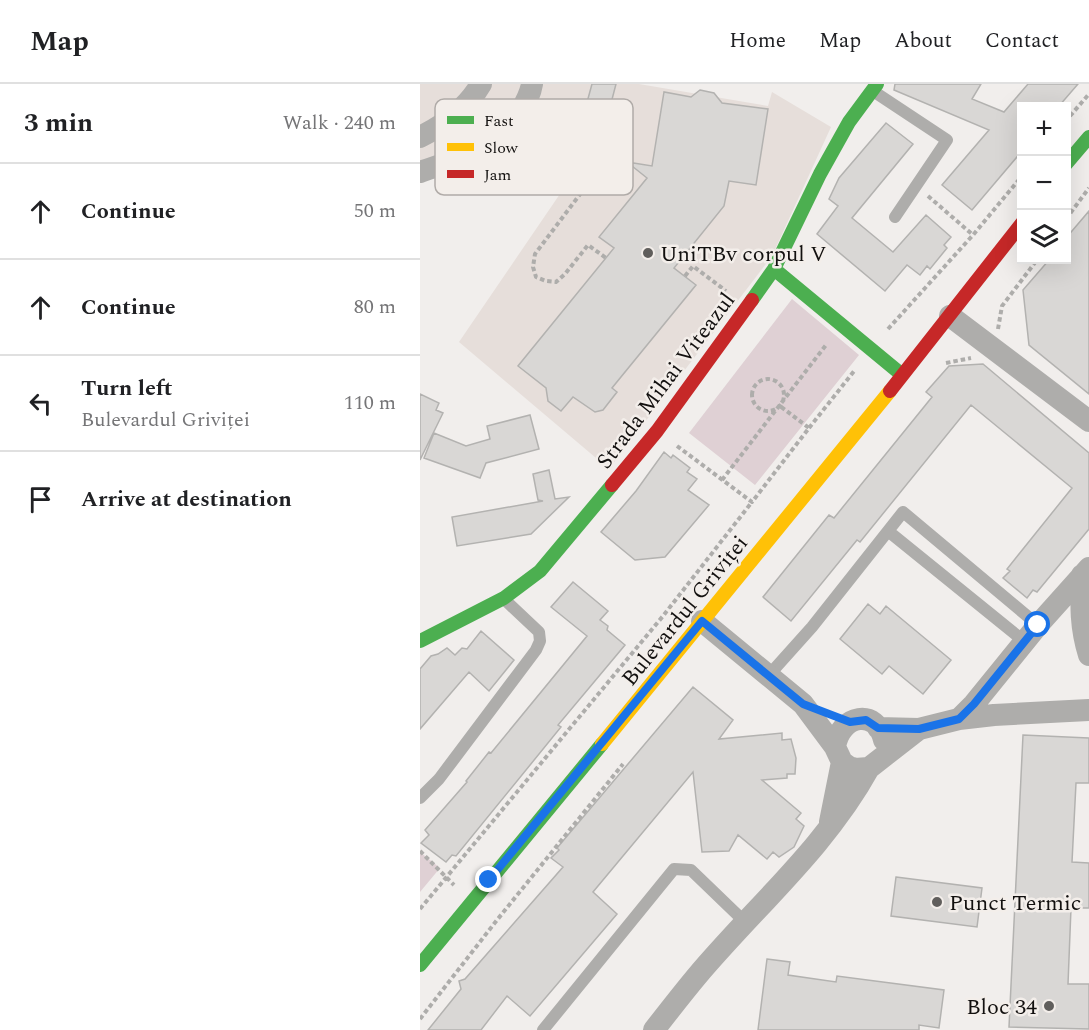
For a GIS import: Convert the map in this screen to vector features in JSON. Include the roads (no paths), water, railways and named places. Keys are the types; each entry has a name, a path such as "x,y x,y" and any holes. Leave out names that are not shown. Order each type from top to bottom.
{"main road":[{"name":"Strada Mihai Viteazul","path":"420,641 504,598 540,571 657,431 774,269 820,174 849,122 875,87"},
{"path":"1071,158 1089,137"},
{"name":"Bulevardul Griviței","path":"420,965 950,316 1017,229"},
{"path":"774,269 901,374"}],"street":[{"path":"470,99 481,84"},
{"path":"529,99 532,84"},
{"path":"420,137 435,127"},
{"path":"420,172 435,167"},
{"path":"950,316 1089,421"},
{"path":"959,719 1086,572"},
{"path":"1086,572 1080,616 1089,655"},
{"path":"702,621 803,704 838,754 855,769 874,764 919,729"},
{"path":"654,1030 697,976 828,831 885,745 878,728 866,720 850,722 803,704"},
{"path":"878,728 919,729 959,719 994,715 1089,710"},
{"path":"828,831 838,754 837,735 850,722"}],"lane":[{"path":"875,87 947,140 895,217"},
{"path":"769,675 812,627 903,512 1031,633"},
{"path":"888,531 1031,633"},
{"path":"420,798 439,779 536,650 540,641 539,632 504,598"},
{"path":"543,1030 674,869 691,870 746,923"}],"place":[{"name":"UniTBv corpul V","path":"648,253"},
{"name":"Punct Termic","path":"937,902"},
{"name":"Bloc 34","path":"1049,1006"}]}
